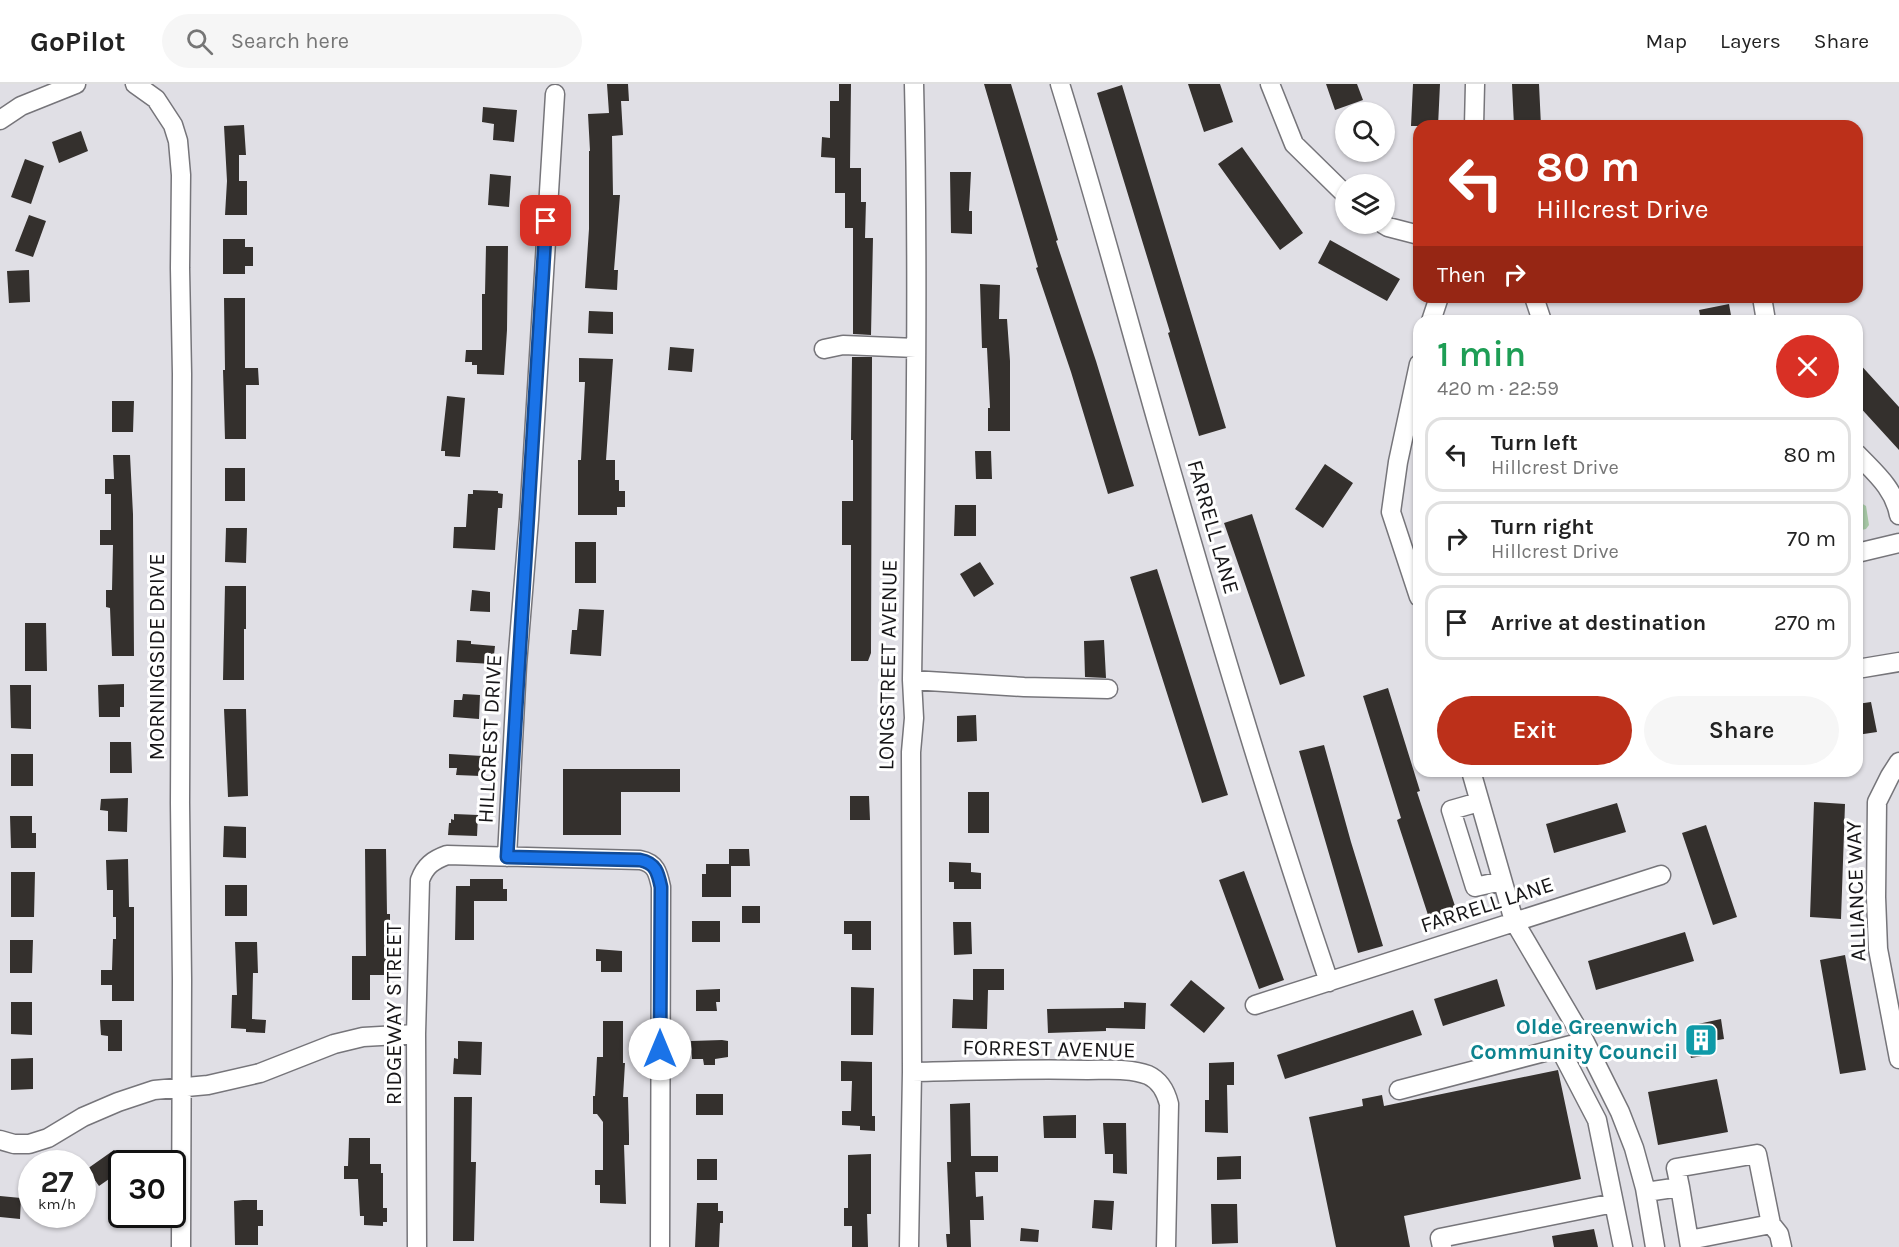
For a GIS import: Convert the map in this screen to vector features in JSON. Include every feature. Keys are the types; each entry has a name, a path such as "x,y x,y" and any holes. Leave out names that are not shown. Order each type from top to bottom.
{"street":[{"path":"0,120 21,106 76,84"},
{"name":"MORNINGSIDE DRIVE","path":"135,84 156,99 173,125 178,141 181,175 181,1247"},
{"name":"LONGSTREET AVENUE","path":"909,1247 912,1072 911,752 914,718 912,680 916,348 914,84"},
{"name":"FARRELL LANE","path":"1060,84 1104,229 1250,739 1329,982"},
{"path":"1270,84 1294,144 1335,184"},
{"path":"1474,120 1475,84"},
{"name":"HILLCREST DRIVE","path":"507,857 554,87"},
{"path":"1395,229 1413,233"},
{"path":"824,349 843,345 916,348"},
{"path":"1413,392 1398,462 1391,512 1413,579"},
{"path":"1863,460 1891,490 1897,502 1899,515"},
{"path":"1863,552 1899,543"},
{"path":"1863,668 1899,662"},
{"path":"912,680 1024,687 1108,689"},
{"name":"ALLIANCE WAY","path":"1899,762 1877,802 1876,897 1878,949 1899,1059"},
{"path":"1473,777 1514,921 1584,1041 1620,1112 1634,1148 1646,1192 1655,1247"},
{"path":"1479,802 1451,810 1475,887 1502,881"},
{"name":"RIDGEWAY STREET","path":"417,1247 417,937 422,875 436,859 447,855 507,857"},
{"path":"507,857 640,860 652,864 657,870 661,887 660,1247"},
{"name":"FARRELL LANE","path":"1255,1005 1661,875"},
{"path":"0,1140 14,1144 29,1144 48,1138 83,1117 154,1090 207,1085 260,1073 334,1044 363,1037 416,1034"},
{"path":"1399,1090 1584,1041"},
{"path":"1560,1049 1597,1120 1623,1247"},
{"name":"FORREST AVENUE","path":"912,1072 1048,1069 1125,1071 1145,1074 1153,1078 1161,1085 1169,1104 1166,1247"},
{"path":"1597,1120 1620,1112"},
{"path":"1771,1224 1689,1244 1676,1168 1757,1154 1771,1224 1779,1234 1782,1247"},
{"path":"1646,1192 1680,1187"},
{"path":"1442,1247 1440,1238 1614,1203"}],"green space":[{"path":"1863,504 1866,506 1869,525 1863,530"}],"building":[{"path":"607,84 628,84 629,101 621,101 623,135 612,136 613,195 620,195 614,270 618,270 617,290 585,288 589,229 588,114 609,113"},
{"path":"839,84 851,84 850,168 861,168 861,202 866,202 865,238 873,238 871,335 853,334 853,228 845,228 845,193 835,193 835,158 821,157 822,137 830,138 830,101 839,101"},
{"path":"984,84 1011,84 1058,240 1056,241 1134,486 1108,494 1036,268 1038,267"},
{"path":"1188,84 1220,84 1233,122 1204,132"},
{"path":"1326,84 1357,84 1363,100 1335,102 1335,110"},
{"path":"1413,84 1440,84 1438,120 1413,120 1413,126 1411,126"},
{"path":"1512,84 1539,84 1541,120 1514,120"},
{"path":"1122,85 1226,428 1199,436 1168,333 1170,332 1097,93"},
{"path":"483,107 517,110 514,142 493,140 494,124 482,122"},
{"path":"244,125 246,155 239,155 239,181 247,181 247,215 225,215 227,181 224,126"},
{"path":"81,131 88,151 59,163 52,142"},
{"path":"1242,147 1303,233 1280,250 1218,164"},
{"path":"25,159 44,166 31,204 11,197"},
{"path":"950,172 971,172 969,211 972,211 972,234 951,233"},
{"path":"490,174 511,176 509,207 488,205"},
{"path":"29,215 46,221 33,257 15,251"},
{"path":"223,239 245,239 245,247 253,247 253,266 245,266 245,274 223,274"},
{"path":"1330,240 1400,279 1387,301 1318,263"},
{"path":"486,246 508,246 504,375 477,374 477,365 465,362 466,350 482,350 482,294 485,294"},
{"path":"29,270 30,302 9,303 7,271"},
{"path":"980,284 1000,285 999,319 1007,319 1010,361 1010,431 988,431 988,408 990,408 987,348 982,348"},
{"path":"224,298 245,298 245,368 258,368 259,385 246,385 246,439 225,439"},
{"path":"1729,304 1731,315 1700,315 1699,310"},
{"path":"589,311 613,312 613,334 588,333"},
{"path":"670,347 694,349 692,372 668,370"},
{"path":"852,357 872,357 871,653 868,661 851,661 851,545 842,545 842,501 853,501"},
{"path":"579,358 613,359 606,460 615,460 615,480 619,480 619,491 625,491 625,507 617,507 617,515 578,515 578,460 581,460 585,382 579,382"},
{"path":"1863,368 1899,407 1899,450 1863,411"},
{"path":"447,396 465,398 460,457 445,456 445,451 441,451"},
{"path":"112,401 134,401 133,432 112,432"},
{"path":"975,451 991,451 992,479 976,479"},
{"path":"113,455 130,455 133,514 134,656 112,656 110,608 106,607 106,590 112,590 113,545 100,545 100,530 111,530 111,494 105,494 105,479 114,479"},
{"path":"1325,464 1353,483 1323,528 1295,509"},
{"path":"225,468 245,468 245,501 225,501"},
{"path":"473,490 498,491 503,494 502,508 498,508 495,550 453,548 454,527 466,527 468,494 473,494"},
{"path":"955,505 976,505 976,536 954,536"},
{"path":"1252,514 1305,676 1280,685 1224,523"},
{"path":"226,528 247,528 246,563 225,562"},
{"path":"575,542 596,542 596,583 575,583"},
{"path":"980,562 994,584 974,597 960,574"},
{"path":"1157,569 1228,795 1202,803 1130,577"},
{"path":"225,586 246,586 244,680 223,680"},
{"path":"472,590 490,592 490,612 470,611"},
{"path":"579,609 604,610 601,656 570,654 572,630 577,630"},
{"path":"25,623 46,623 47,671 25,671"},
{"path":"457,640 495,646 493,664 456,662"},
{"path":"1104,640 1106,678 1085,677 1084,641"},
{"path":"124,684 124,707 120,707 120,717 99,717 98,685"},
{"path":"10,685 31,685 31,729 11,728"},
{"path":"1388,688 1413,768 1413,777 1416,777 1420,791 1417,792 1456,909 1429,918 1397,820 1401,818 1363,696"},
{"path":"463,694 480,695 479,719 453,717 454,700 462,700"},
{"path":"1871,702 1877,732 1863,734 1863,703"},
{"path":"224,709 246,709 248,796 228,797"},
{"path":"976,715 977,741 957,742 957,716"},
{"path":"110,742 131,742 132,773 110,773"},
{"path":"1324,745 1383,946 1358,953 1299,751"},
{"path":"11,754 33,754 33,786 11,786"},
{"path":"449,754 482,756 481,776 456,775 457,768 449,768"},
{"path":"563,769 680,769 680,792 621,792 621,835 563,835"},
{"path":"968,792 989,792 989,833 968,833"},
{"path":"850,796 869,796 870,820 850,820"},
{"path":"128,798 127,832 108,831 108,811 100,810 101,799"},
{"path":"1814,802 1845,804 1841,919 1810,917"},
{"path":"1617,803 1626,832 1554,853 1546,824"},
{"path":"454,814 478,815 477,836 448,835 449,823 451,819 454,820"},
{"path":"10,816 32,816 32,833 36,833 36,848 11,848"},
{"path":"1706,825 1737,917 1713,925 1682,833"},
{"path":"224,826 246,827 246,858 223,857"},
{"path":"365,849 386,849 387,914 390,914 390,928 387,928 386,975 370,975 370,1000 352,1000 352,956 366,956"},
{"path":"729,849 749,849 750,866 731,866 731,897 702,897 702,874 706,874 706,864 729,864"},
{"path":"128,859 129,907 134,907 134,1001 112,1001 112,985 101,985 101,970 112,970 113,939 116,939 113,890 107,890 106,860"},
{"path":"949,862 971,863 971,872 981,873 981,889 954,889 954,882 949,882"},
{"path":"1244,871 1284,980 1259,989 1219,880"},
{"path":"11,872 35,872 34,917 11,917"},
{"path":"470,879 503,879 503,889 507,889 507,901 474,901 474,940 455,940 456,886 470,886"},
{"path":"225,885 247,885 247,916 225,916"},
{"path":"742,906 760,906 760,923 742,923"},
{"path":"692,921 720,921 720,942 692,942"},
{"path":"844,921 871,921 871,950 852,950 852,934 844,934"},
{"path":"953,922 971,922 972,954 954,955"},
{"path":"1685,932 1694,961 1596,990 1588,961"},
{"path":"10,940 33,940 32,973 10,973"},
{"path":"235,942 257,942 258,973 253,973 252,1019 266,1020 265,1033 231,1028 232,995 237,995"},
{"path":"596,949 622,951 622,972 601,972 601,961 596,961"},
{"path":"1845,955 1866,1070 1840,1074 1820,960"},
{"path":"973,969 1004,969 1004,990 988,990 987,1029 952,1028 953,999 973,1000"},
{"path":"1497,979 1505,1006 1443,1026 1434,999"},
{"path":"1191,980 1225,1008 1204,1033 1170,1005"},
{"path":"851,987 874,988 873,1035 851,1035"},
{"path":"720,989 720,1002 716,1002 717,1011 696,1011 696,990"},
{"path":"11,1002 32,1002 32,1035 11,1034"},
{"path":"1124,1002 1146,1003 1145,1029 1106,1028 1106,1031 1048,1033 1047,1009 1124,1008"},
{"path":"1413,1010 1422,1035 1285,1079 1277,1055"},
{"name":"Olde Greenwich Community Council","path":"1721,1019 1724,1039 1706,1042 1708,1055 1691,1058 1686,1031 1698,1029 1698,1024"},
{"path":"100,1020 122,1020 122,1051 108,1051 108,1036 101,1035"},
{"path":"603,1021 623,1021 623,1063 625,1063 623,1097 628,1097 629,1135 629,1145 624,1145 626,1204 600,1203 600,1185 595,1185 595,1170 603,1170 603,1122 597,1114 593,1114 593,1096 595,1096 597,1057 603,1057"},
{"path":"458,1041 482,1042 481,1075 453,1074 454,1058 458,1059"},
{"path":"691,1041 728,1041 728,1057 715,1059 715,1065 704,1065 703,1059 692,1059"},
{"path":"33,1058 33,1089 11,1090 11,1059"},
{"path":"841,1061 872,1062 872,1116 875,1116 875,1131 860,1130 860,1126 842,1125 842,1111 851,1111 852,1081 841,1081"},
{"path":"1234,1062 1234,1085 1227,1085 1228,1133 1205,1132 1205,1100 1209,1100 1209,1063"},
{"path":"1558,1070 1581,1179 1404,1216 1410,1247 1336,1247 1309,1117 1363,1106 1362,1099 1382,1095 1384,1106"},
{"path":"1717,1079 1728,1132 1658,1145 1648,1092"},
{"path":"696,1094 723,1094 723,1115 696,1115"},
{"path":"454,1097 472,1097 471,1162 476,1162 474,1241 453,1241"},
{"path":"970,1103 971,1156 998,1156 998,1172 975,1172 976,1197 983,1196 984,1220 970,1220 971,1247 947,1247 946,1234 950,1234 947,1162 951,1162 950,1104"},
{"path":"1076,1115 1076,1138 1044,1138 1043,1116"},
{"path":"1103,1123 1126,1123 1127,1174 1113,1173 1113,1154 1105,1154"},
{"path":"349,1138 370,1138 370,1164 381,1164 383,1208 387,1208 387,1222 383,1222 383,1226 364,1225 364,1216 360,1216 358,1179 344,1179 344,1166 348,1166"},
{"path":"108,1154 108,1180 99,1186 96,1182 96,1163"},
{"path":"871,1154 871,1214 867,1214 868,1247 852,1247 852,1226 844,1226 844,1208 848,1208 848,1155"},
{"path":"1241,1156 1241,1179 1217,1180 1217,1157"},
{"path":"697,1159 717,1159 717,1180 697,1180"},
{"path":"0,1196 18,1198 18,1219 0,1217"},
{"path":"257,1200 257,1210 263,1210 263,1226 258,1226 258,1245 235,1245 234,1201"},
{"path":"1094,1200 1114,1201 1112,1230 1092,1228"},
{"path":"697,1203 718,1203 718,1211 723,1211 719,1247 695,1247"},
{"path":"1211,1204 1237,1204 1238,1243 1212,1244"},
{"path":"1021,1228 1039,1230 1038,1242 1020,1241"},
{"path":"1594,1229 1598,1247 1554,1247 1552,1236"}],"place":[{"name":"Olde Greenwich Community Council","path":"1701,1040"}],"route":[{"path":"546,221 507,857 640,860 652,864 657,870 661,887 660,1049"}]}
